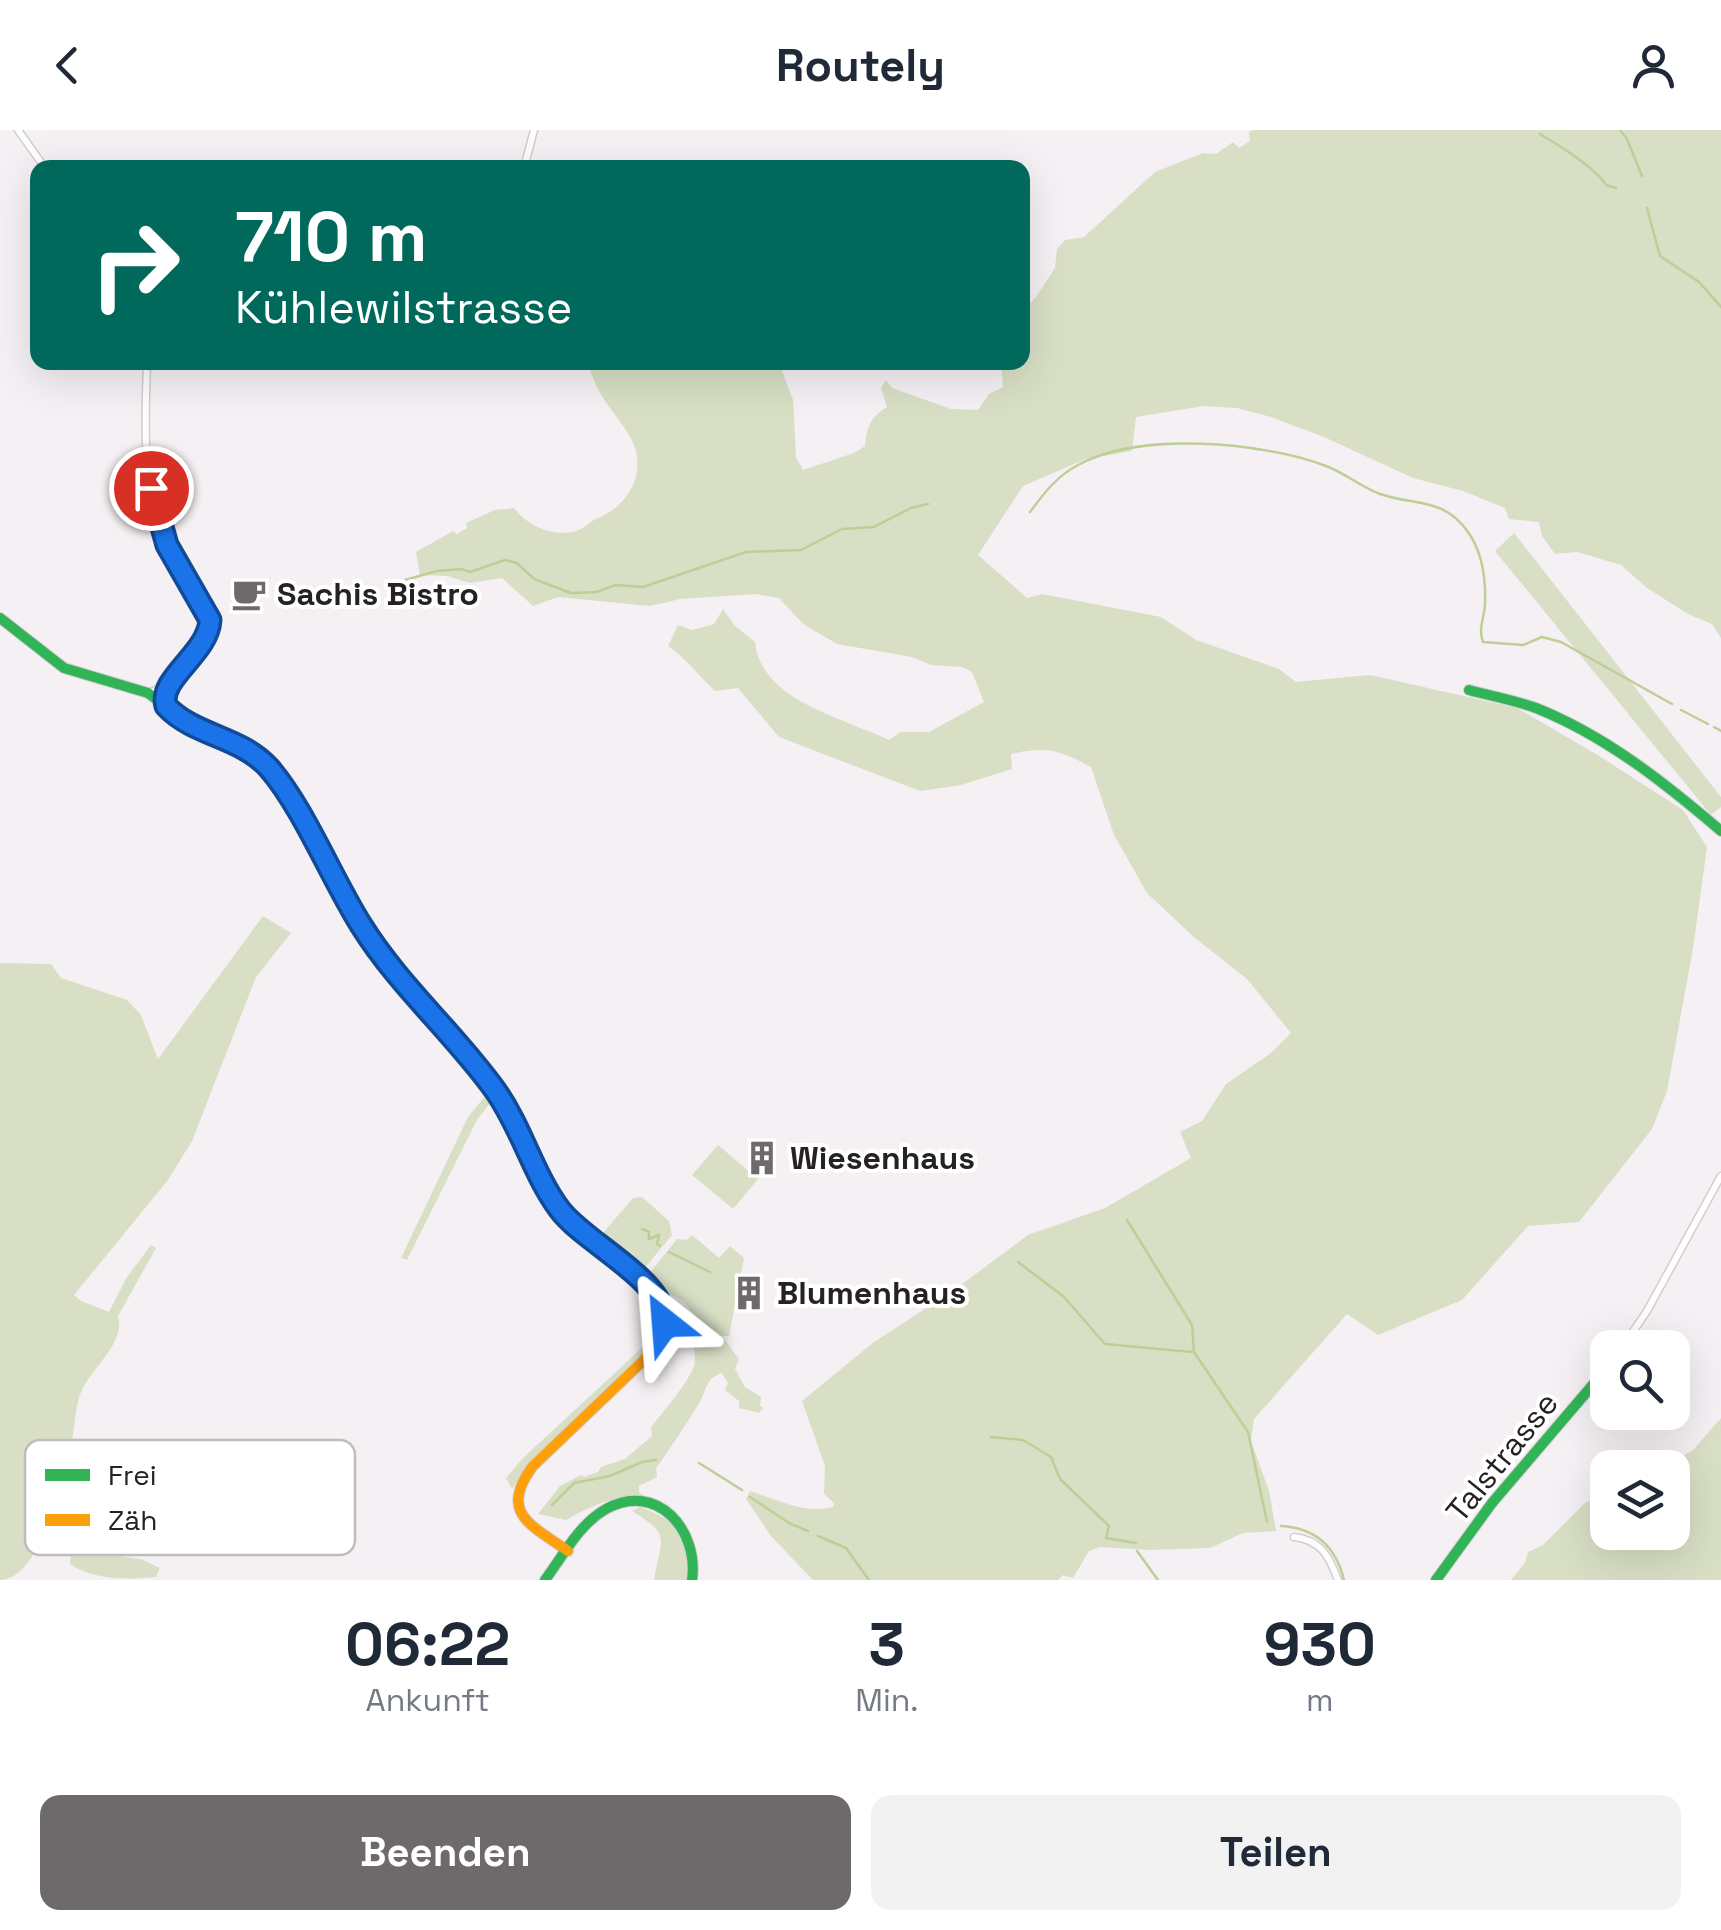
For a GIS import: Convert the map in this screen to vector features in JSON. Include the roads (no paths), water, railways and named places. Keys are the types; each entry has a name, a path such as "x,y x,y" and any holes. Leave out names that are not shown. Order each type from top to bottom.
{"street":[{"path":"18,130 40,160"},
{"path":"526,160 534,130"},
{"path":"147,370 144,439 151,488 167,545 210,620 208,634 198,652 168,685 164,695 166,706"},
{"path":"0,618 64,668 148,693 188,722 242,746 271,770 384,959 455,1038 508,1108 557,1206 575,1228 662,1302 664,1328 654,1350 519,1484 517,1504 526,1523 568,1551"},
{"path":"148,693 168,685"},
{"path":"1469,690 1544,711 1609,747 1647,769 1721,830"},
{"path":"1634,1330 1721,1176"},
{"name":"Talstrasse","path":"1436,1580 1492,1503 1590,1388"},
{"path":"545,1580 592,1521 606,1508 625,1502 649,1504 672,1515 686,1532 693,1554 692,1580"},
{"path":"1294,1537 1321,1547 1338,1580"}],"waterway":[{"path":"1620,130 1642,176"},
{"path":"1540,134 1586,164 1606,185 1616,188"},
{"path":"1647,208 1660,256 1699,282 1721,307"},
{"path":"1030,512 1070,469 1104,454 1134,447 1236,446 1300,458 1333,469 1380,494 1439,508 1459,521 1473,540 1482,567 1483,642 1523,645 1542,637 1561,642 1672,704"},
{"path":"405,580 437,571 470,572 505,560 517,563 534,579 571,593 596,592 616,585 643,587 746,552 801,550 842,529 874,527 928,504"},
{"path":"1681,710 1708,724"},
{"path":"1714,727 1721,731"},
{"path":"1127,1220 1192,1325 1194,1352 1248,1432 1267,1522"},
{"path":"642,1229 649,1232 649,1239 659,1235 660,1246"},
{"path":"669,1252 710,1272"},
{"path":"1018,1262 1064,1297 1105,1344 1192,1352"},
{"path":"991,1437 1023,1440 1051,1457 1060,1479 1109,1526 1106,1538 1136,1543"},
{"path":"552,1505 574,1483 656,1460"},
{"path":"699,1463 742,1490"},
{"path":"750,1497 808,1531"},
{"path":"1281,1526 1304,1531 1323,1541 1336,1558 1344,1580"},
{"path":"818,1536 846,1548 869,1580"},
{"path":"1137,1551 1158,1580"}],"place":[{"name":"Sachis Bistro","path":"249,594"},
{"name":"Wiesenhaus","path":"762,1158"},
{"name":"Blumenhaus","path":"749,1293"}]}
